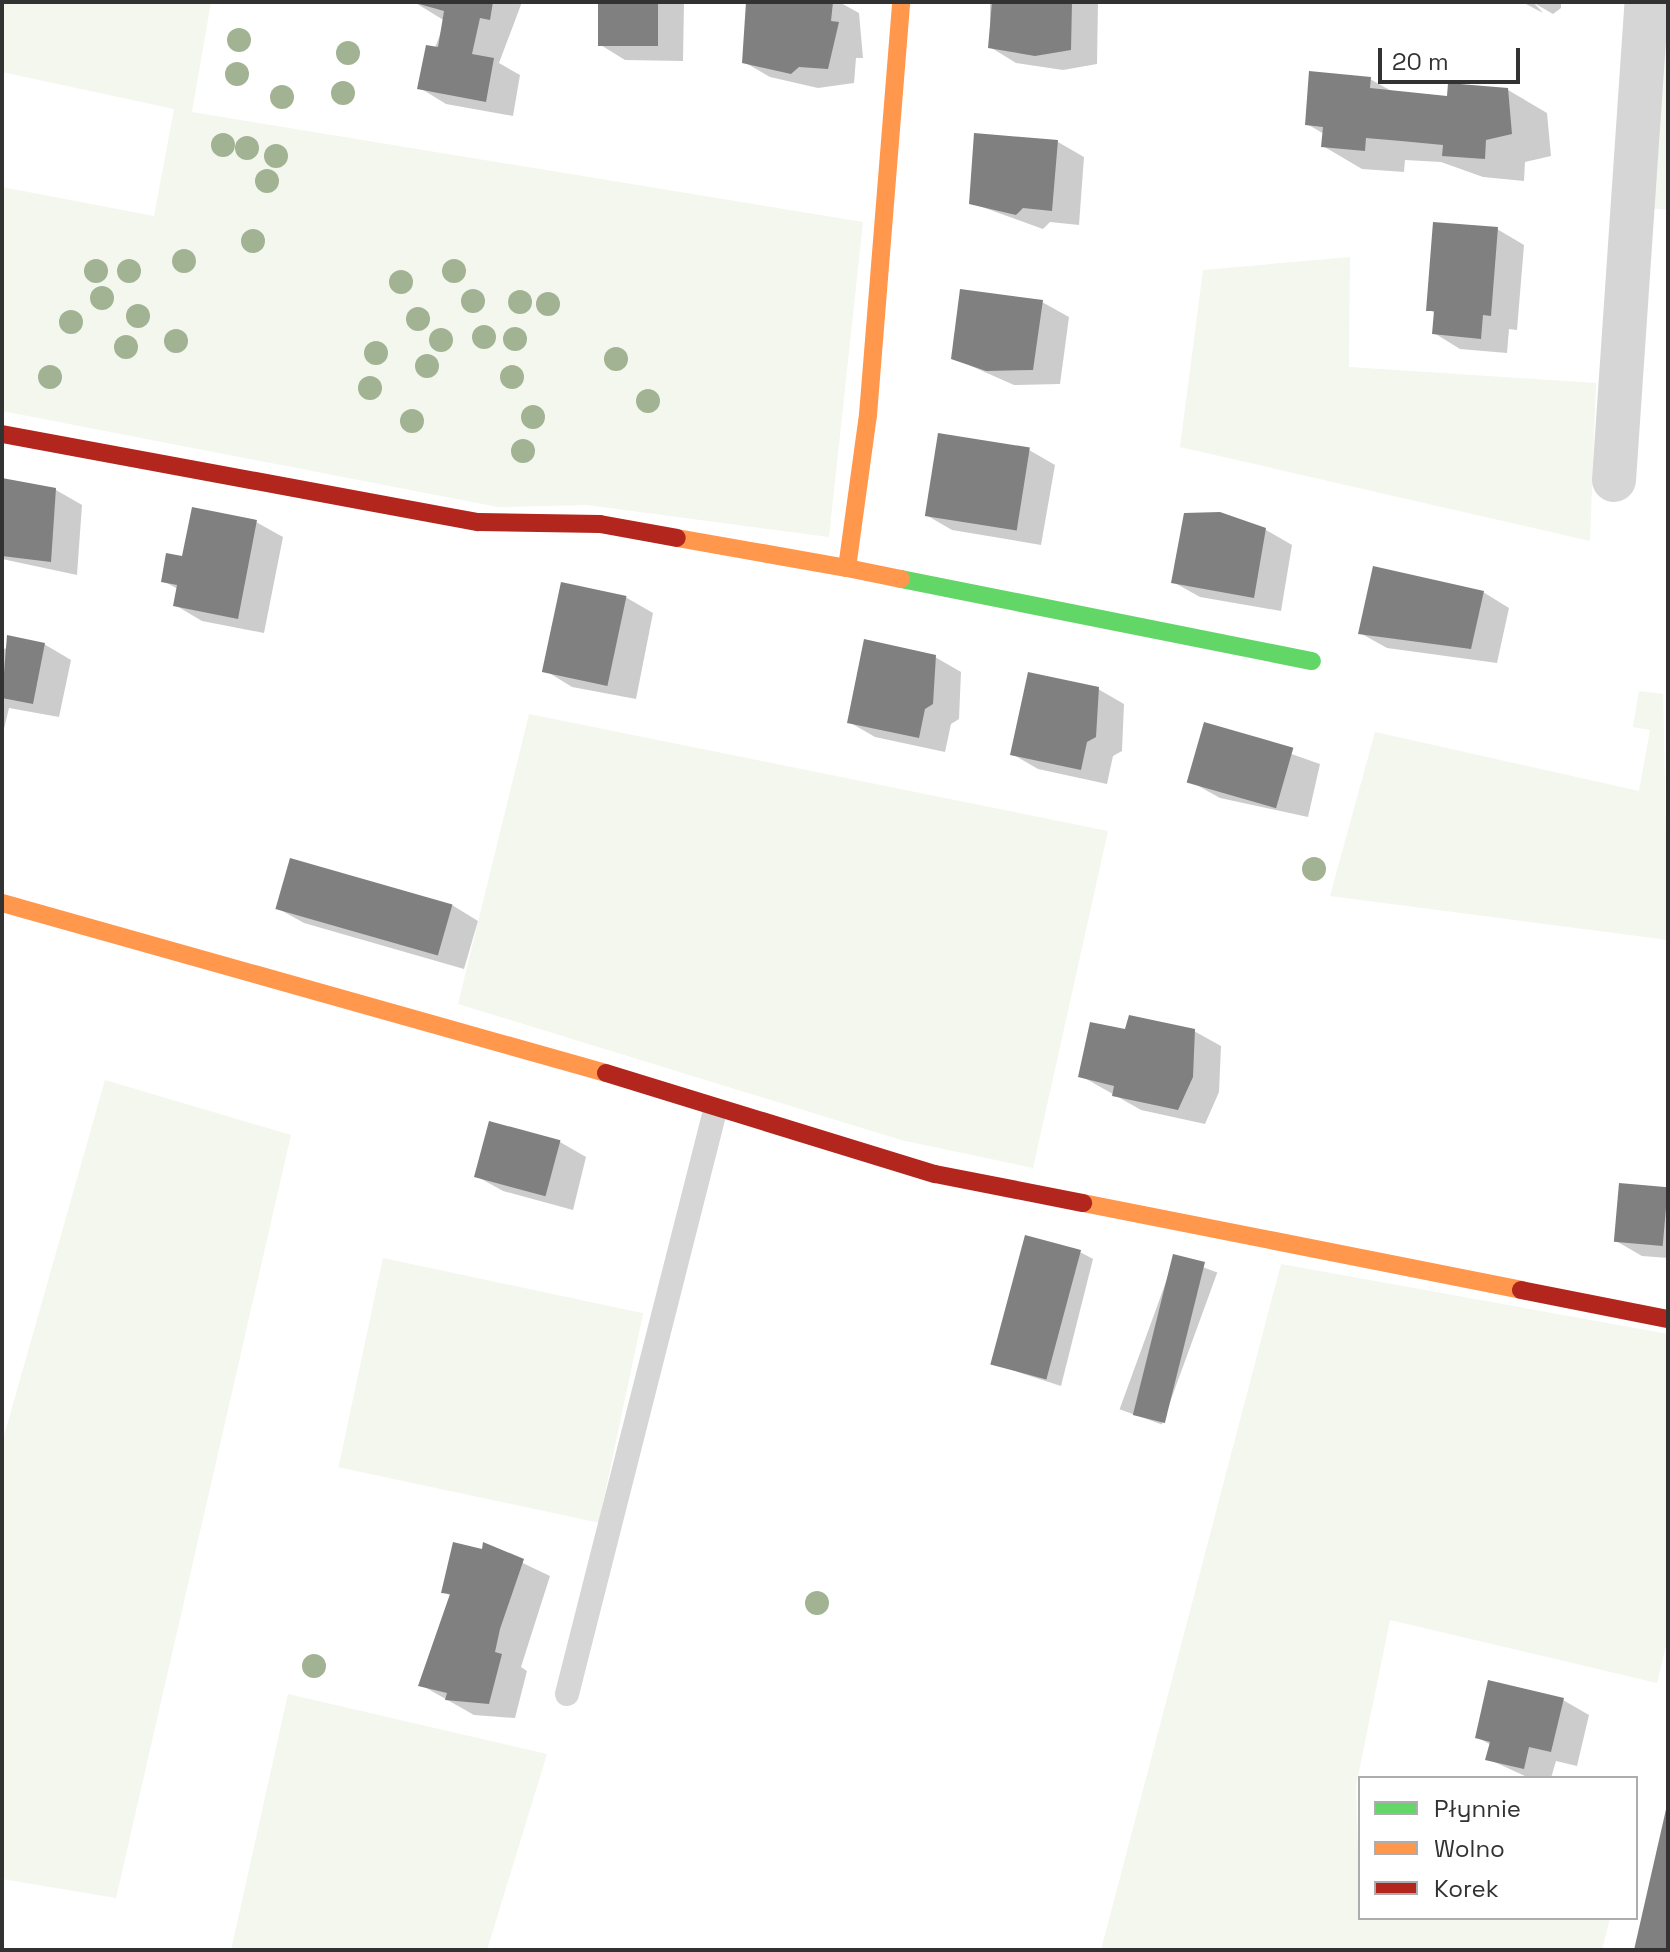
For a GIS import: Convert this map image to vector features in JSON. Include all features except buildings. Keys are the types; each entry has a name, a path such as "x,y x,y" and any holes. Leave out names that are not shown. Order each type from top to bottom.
{"street":[{"path":"847,568 868,415 901,2"},
{"path":"1614,480 1647,2"},
{"path":"2,434 478,522 600,524 847,568 1312,661"},
{"path":"2,903 452,1025 715,1111 935,1174 1668,1319"}],"lane":[{"path":"567,1694 715,1111"}],"shaded area":[{"path":"2,2 211,2 192,112 863,222 829,537 587,505 498,507 2,411 2,187 154,216 174,109 2,72"},
{"path":"1668,2 1668,210 1648,208"},
{"path":"1350,257 1349,367 1596,383 1590,541 1180,447 1203,270"},
{"path":"1663,685 1668,940 1330,896 1375,732 1639,791 1650,730 1633,727 1639,691 1663,694"},
{"path":"529,714 1108,831 1033,1168 901,1140 458,1004"},
{"path":"105,1080 291,1135 116,1898 2,1879 2,1443"},
{"path":"383,1258 643,1313 599,1523 339,1467"},
{"path":"1281,1264 1668,1334 1668,1637 1657,1683 1390,1620 1356,1786 1358,1920 1610,1920 1602,1950 1101,1950"},
{"path":"288,1694 547,1754 487,1950 231,1950"}],"traffic: fast":[{"path":"901,579 1312,661"}],"traffic: slow":[{"path":"901,2 868,415 847,568 901,579"},
{"path":"677,538 847,568"},
{"path":"2,903 606,1073"},
{"path":"1083,1203 1521,1290"}],"traffic: jam":[{"path":"2,434 478,522 600,524 677,538"},
{"path":"606,1073 935,1174 1083,1203"},
{"path":"1521,1290 1668,1319"}]}
